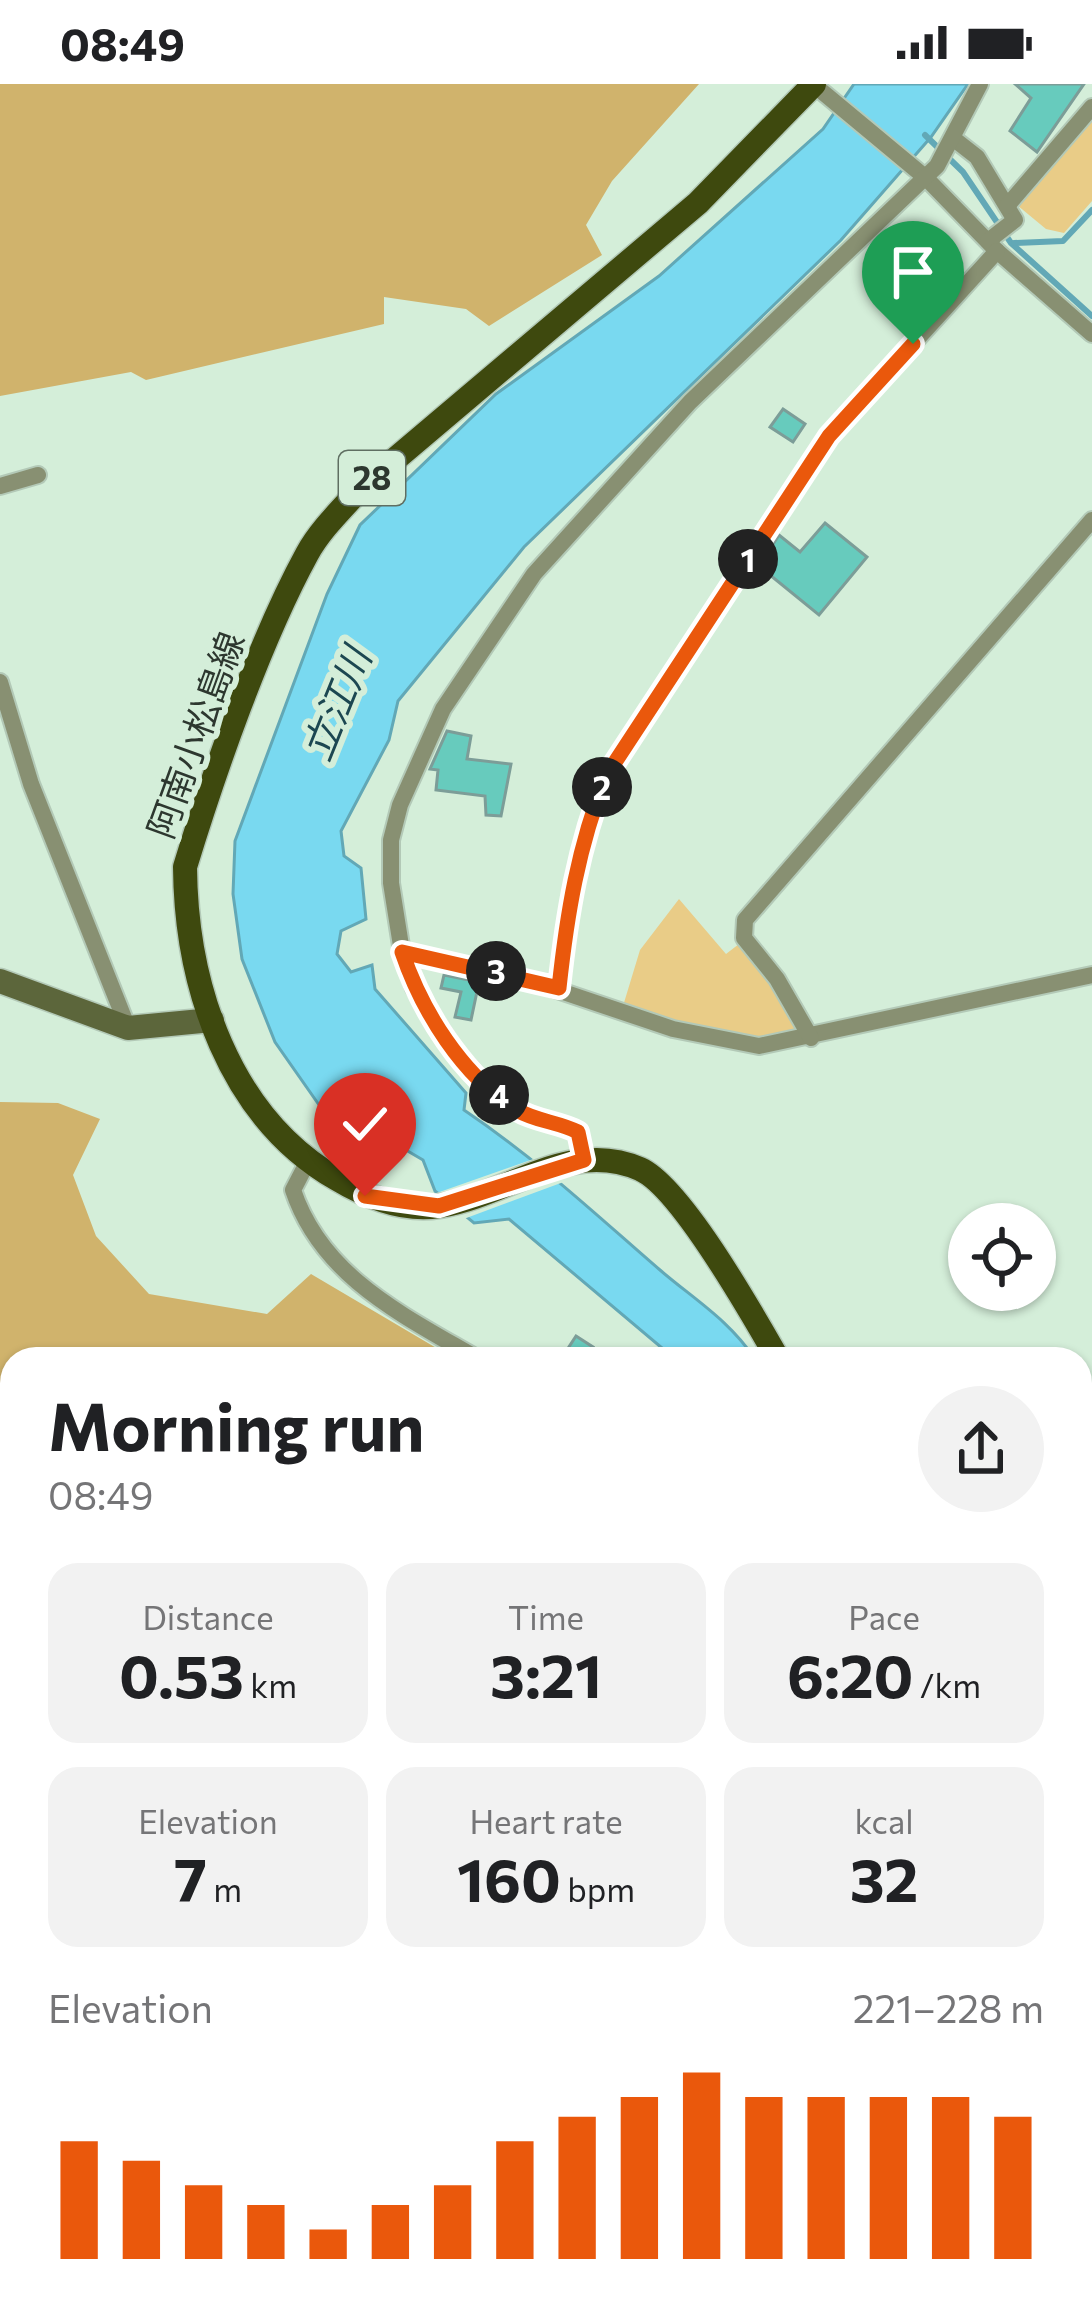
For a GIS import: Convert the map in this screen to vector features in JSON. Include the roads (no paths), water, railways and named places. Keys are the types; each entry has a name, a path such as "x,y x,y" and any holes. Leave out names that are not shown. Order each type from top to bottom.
{"main road":[{"name":"阿南小松島線","path":"770,1347 676,1200 646,1171 600,1158 573,1162 439,1206 365,1196 307,1162 250,1101 212,1020 185,914 185,867 309,550 360,488 698,203 813,84"},
{"path":"0,981 128,1028 212,1020"}],"street":[{"path":"813,84 834,103 937,161 1092,334"},
{"path":"573,1162 578,1132 520,1112 456,1052 414,988 402,952 391,840 417,761 472,662 534,574 690,402 937,161 980,84"},
{"path":"559,988 578,859 606,776 829,436 999,231 1092,107"},
{"path":"937,161 977,158 999,231"},
{"path":"0,486 38,475"},
{"path":"811,1038 777,980 744,938 745,920 1092,520"},
{"path":"0,682 31,784 128,1028"},
{"path":"402,952 559,988 723,1042 759,1046 1092,975"},
{"path":"307,1162 293,1190 326,1255 346,1276 459,1347"}],"water":[{"name":"立江川","path":"854,84 968,84 931,137 841,240 524,547 398,701 389,740 341,831 344,856 361,868 366,919 341,931 337,954 351,972 372,965 375,989 466,1093 464,1110 541,1167 711,1311 745,1347 661,1347 509,1219 474,1223 435,1191 423,1160 341,1112 331,1122 275,1042 242,959 233,894 235,841 327,594 360,525 496,394 659,276 823,129"}],"waterway":[{"path":"925,135 963,172 1011,243 1092,316"},
{"path":"1014,243 1063,241 1092,210"}]}
